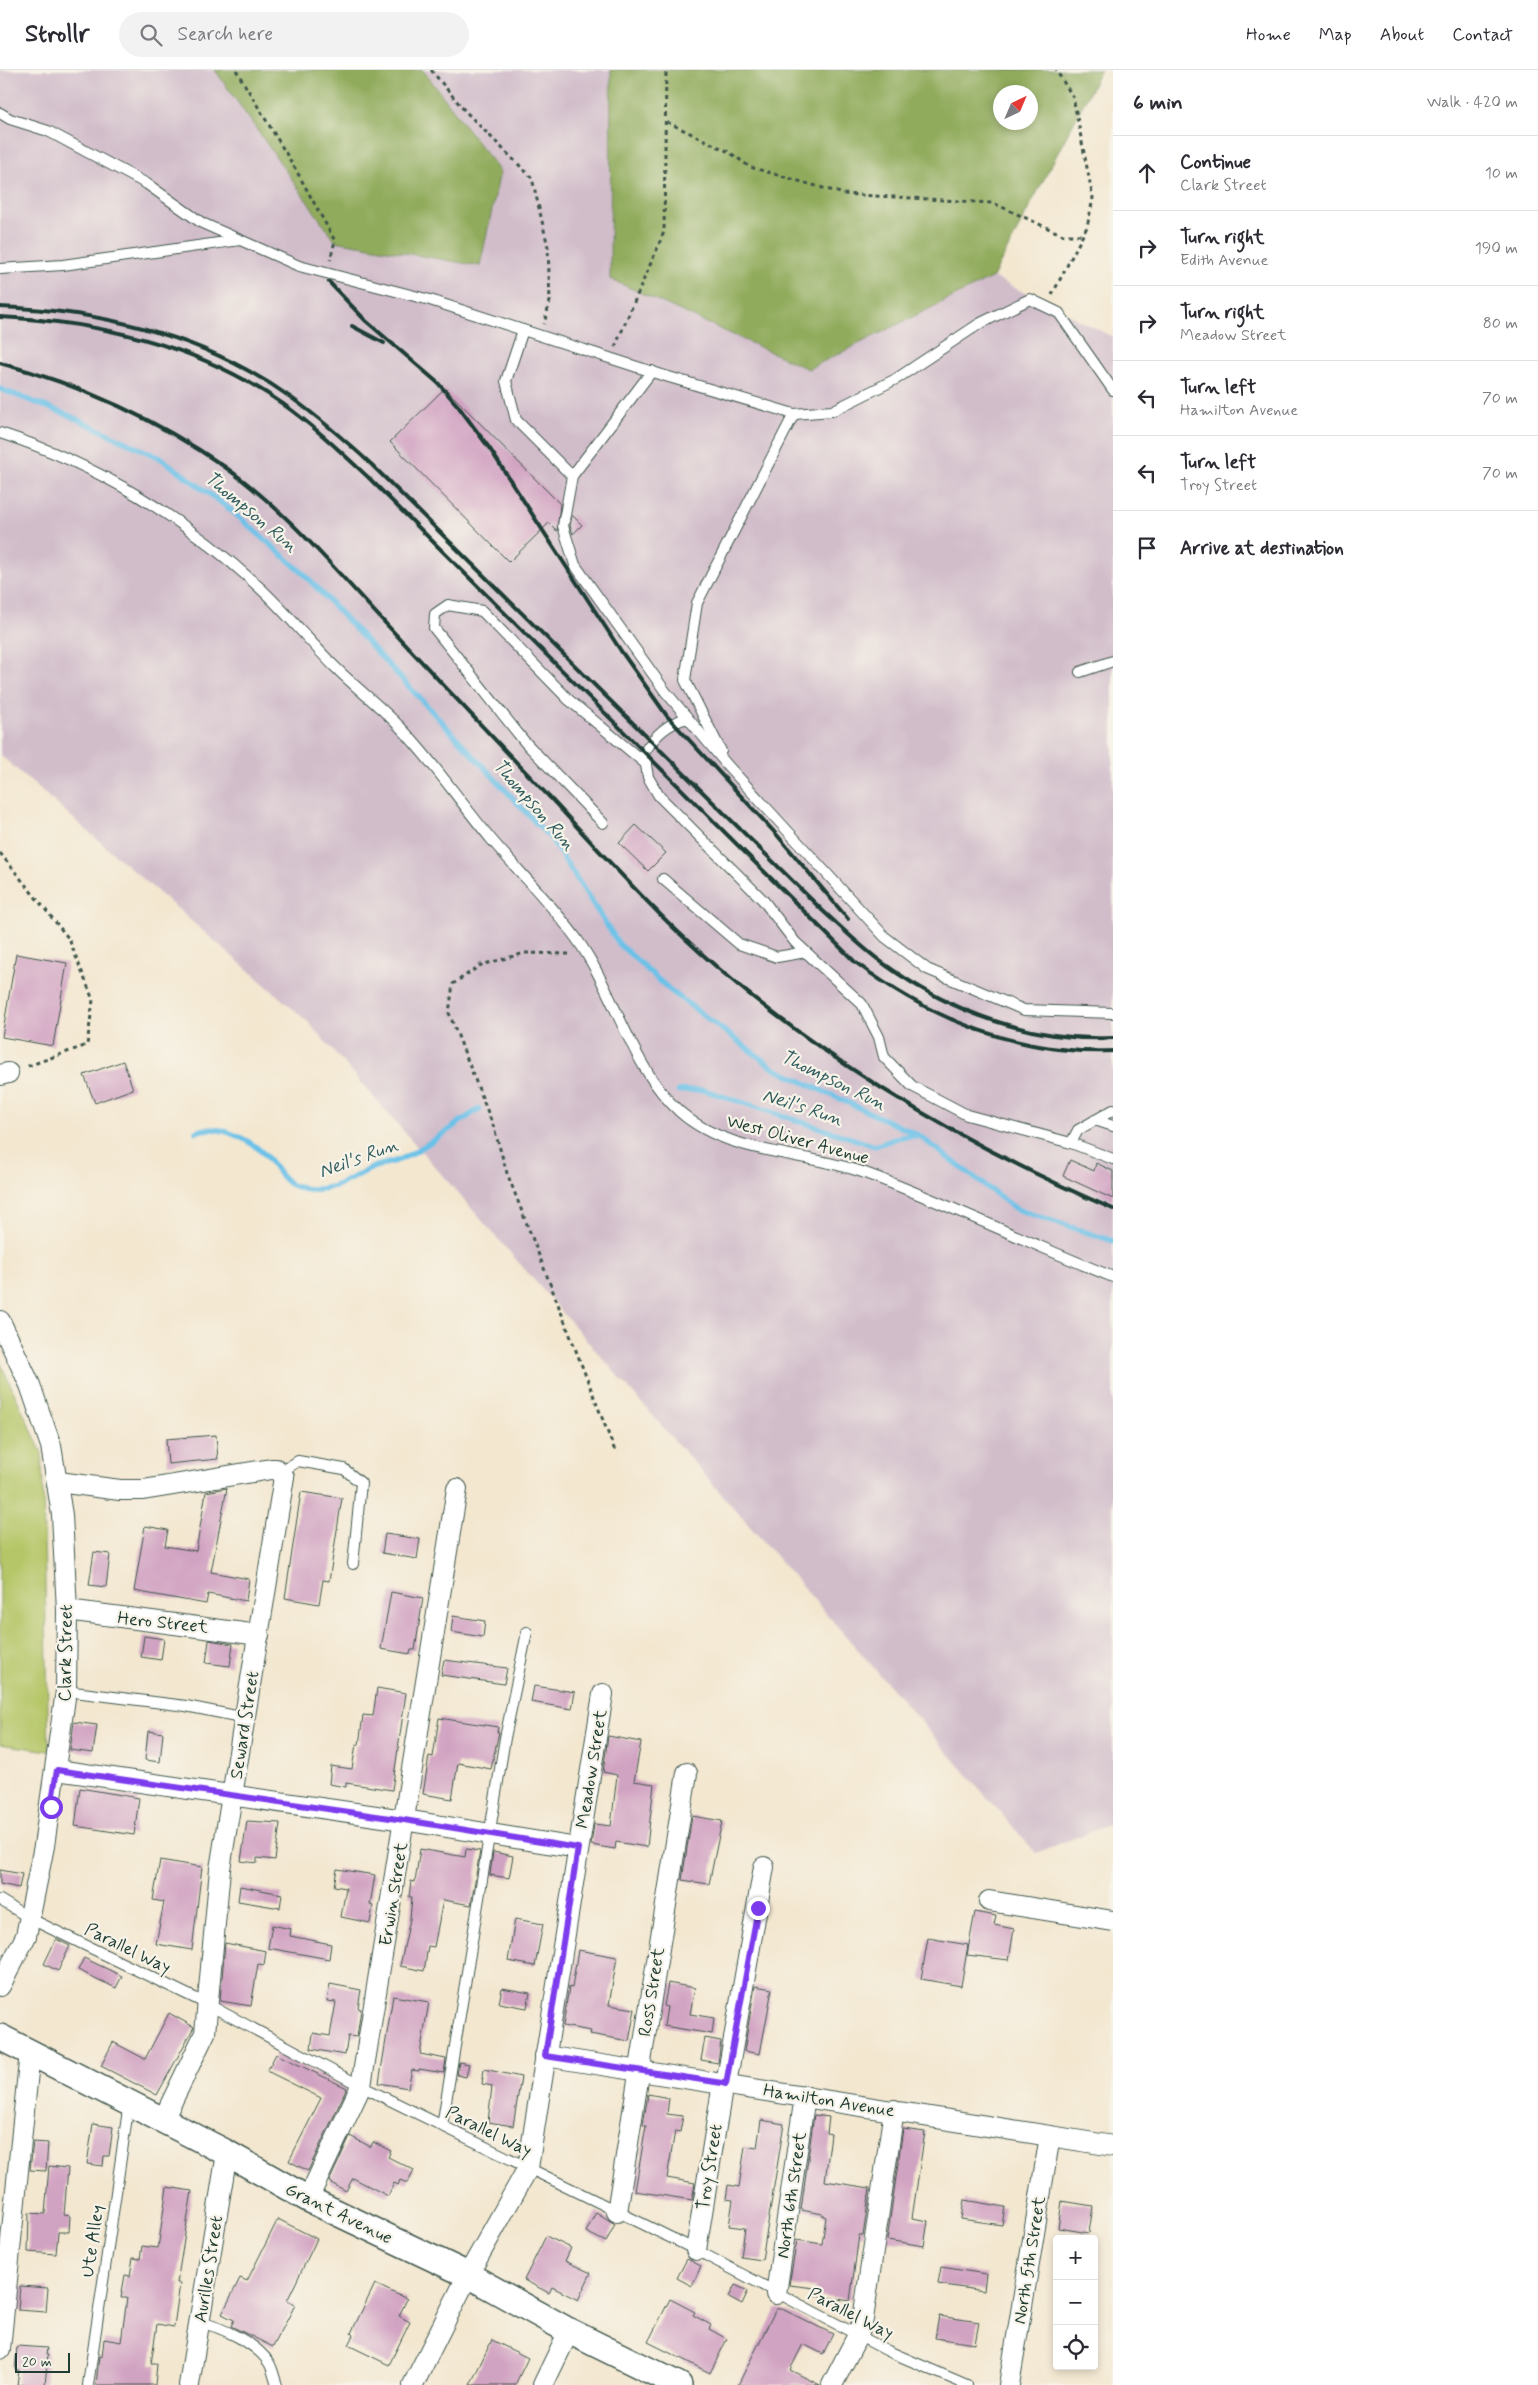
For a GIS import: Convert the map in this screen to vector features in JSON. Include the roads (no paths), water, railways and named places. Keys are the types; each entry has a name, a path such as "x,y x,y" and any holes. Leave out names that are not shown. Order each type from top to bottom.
{"street":[{"name":"Clark Street","path":"0,1321 43,1419 58,1482 67,1610 66,1691 57,1770 31,1919 26,1936 0,1986"},
{"path":"58,1482 143,1490 245,1472 271,1469 281,1472"},
{"name":"Seward Street","path":"163,2120 204,2033 220,1869 284,1483 281,1472"},
{"name":"Erwin Street","path":"308,2199 361,2086 457,1489"},
{"name":"Hero Street","path":"67,1610 259,1635"},
{"name":"Meadow Street","path":"412,2385 468,2275 528,2168 603,1694"},
{"path":"57,1770 404,1820 578,1848"},
{"name":"Ross Street","path":"617,2212 638,2070 687,1773"},
{"name":"Troy Street","path":"696,2250 764,1867"},
{"path":"988,1901 1113,1921"},
{"name":"Grant Avenue","path":"0,2036 227,2153 308,2199 468,2275 569,2331 680,2385"},
{"path":"0,2349 30,2052"},
{"name":"Hamilton Avenue","path":"545,2056 1113,2146"},
{"name":"North 6th Street","path":"776,2294 805,2096"},
{"path":"832,2385 858,2335 864,2309 894,2110"},
{"name":"North 5th Street","path":"1009,2385 1050,2136"},
{"name":"Aurilles Street","path":"189,2385 227,2153"},
{"path":"543,2385 569,2331"}],"lane":[{"path":"0,113 10,120 48,131 147,184 202,222 300,266 430,300 794,414 832,411 896,379 979,324 1030,299 1059,313 1113,390"},
{"path":"0,269 63,265 241,240"},
{"path":"523,330 506,381 516,420 572,476"},
{"path":"652,371 572,476 563,526 575,565 665,691 728,766 885,937 927,969 1024,1010 1113,1013"},
{"path":"728,766 685,680 697,603 794,414"},
{"name":"West Oliver Avenue","path":"0,433 42,446 114,482 192,532 226,558 298,626 346,678 398,724 570,929 586,954 620,1024 664,1094 680,1112 720,1136 744,1144 862,1172 1113,1277"},
{"path":"603,823 524,741 434,628 436,614 448,605 482,611 570,700 646,764"},
{"path":"1080,672 1113,661"},
{"path":"687,718 673,722 652,741 644,754 648,777 660,796 763,900 795,942 862,1004 879,1037 884,1058 912,1086 967,1115 1071,1143 1113,1159"},
{"path":"663,879 740,944 777,957 806,952"},
{"path":"1071,1143 1078,1130 1113,1110"},
{"path":"1095,1120 1113,1126"},
{"path":"281,1472 298,1461 344,1469 360,1483 353,1564"},
{"path":"442,2126 509,1715 527,1632"},
{"path":"66,1691 186,1706 246,1718"},
{"name":"Parallel Way","path":"0,1900 31,1919 207,2004 361,2086 696,2250 776,2294 858,2335 967,2385"},
{"name":"Ute Alley","path":"88,2385 129,2102"},
{"path":"199,2322 220,2327 251,2347 269,2362 277,2385"}],"waterway":[{"name":"Thompson Run","path":"0,389 68,415 162,459 231,510 304,574 551,839 619,944 671,991 775,1069 918,1135 1016,1209 1113,1241"},
{"name":"Neil's Run","path":"678,1091 704,1090 875,1146 900,1137 915,1136"},
{"name":"Neil's Run","path":"196,1132 212,1129 221,1130 248,1141 269,1159 289,1183 306,1189 319,1189 340,1184 379,1165 411,1154 479,1109"}],"railway":[{"path":"329,282 366,321 438,383 458,406 490,449 621,651 667,716 777,835 848,919"},
{"path":"0,307 78,314 153,331 226,359 260,377 314,415 372,465 823,911 879,960 938,997 994,1021 1053,1035 1113,1038"},
{"path":"0,317 37,320 111,331 184,352 251,384 283,404 316,430 369,478 855,962 914,1001 976,1029 1009,1040 1043,1047 1077,1051 1113,1051"},
{"path":"352,326 384,343"},
{"path":"0,363 60,382 117,405 199,450 248,484 310,542 645,900 725,974 828,1053 883,1089 996,1154 1113,1209"}]}
